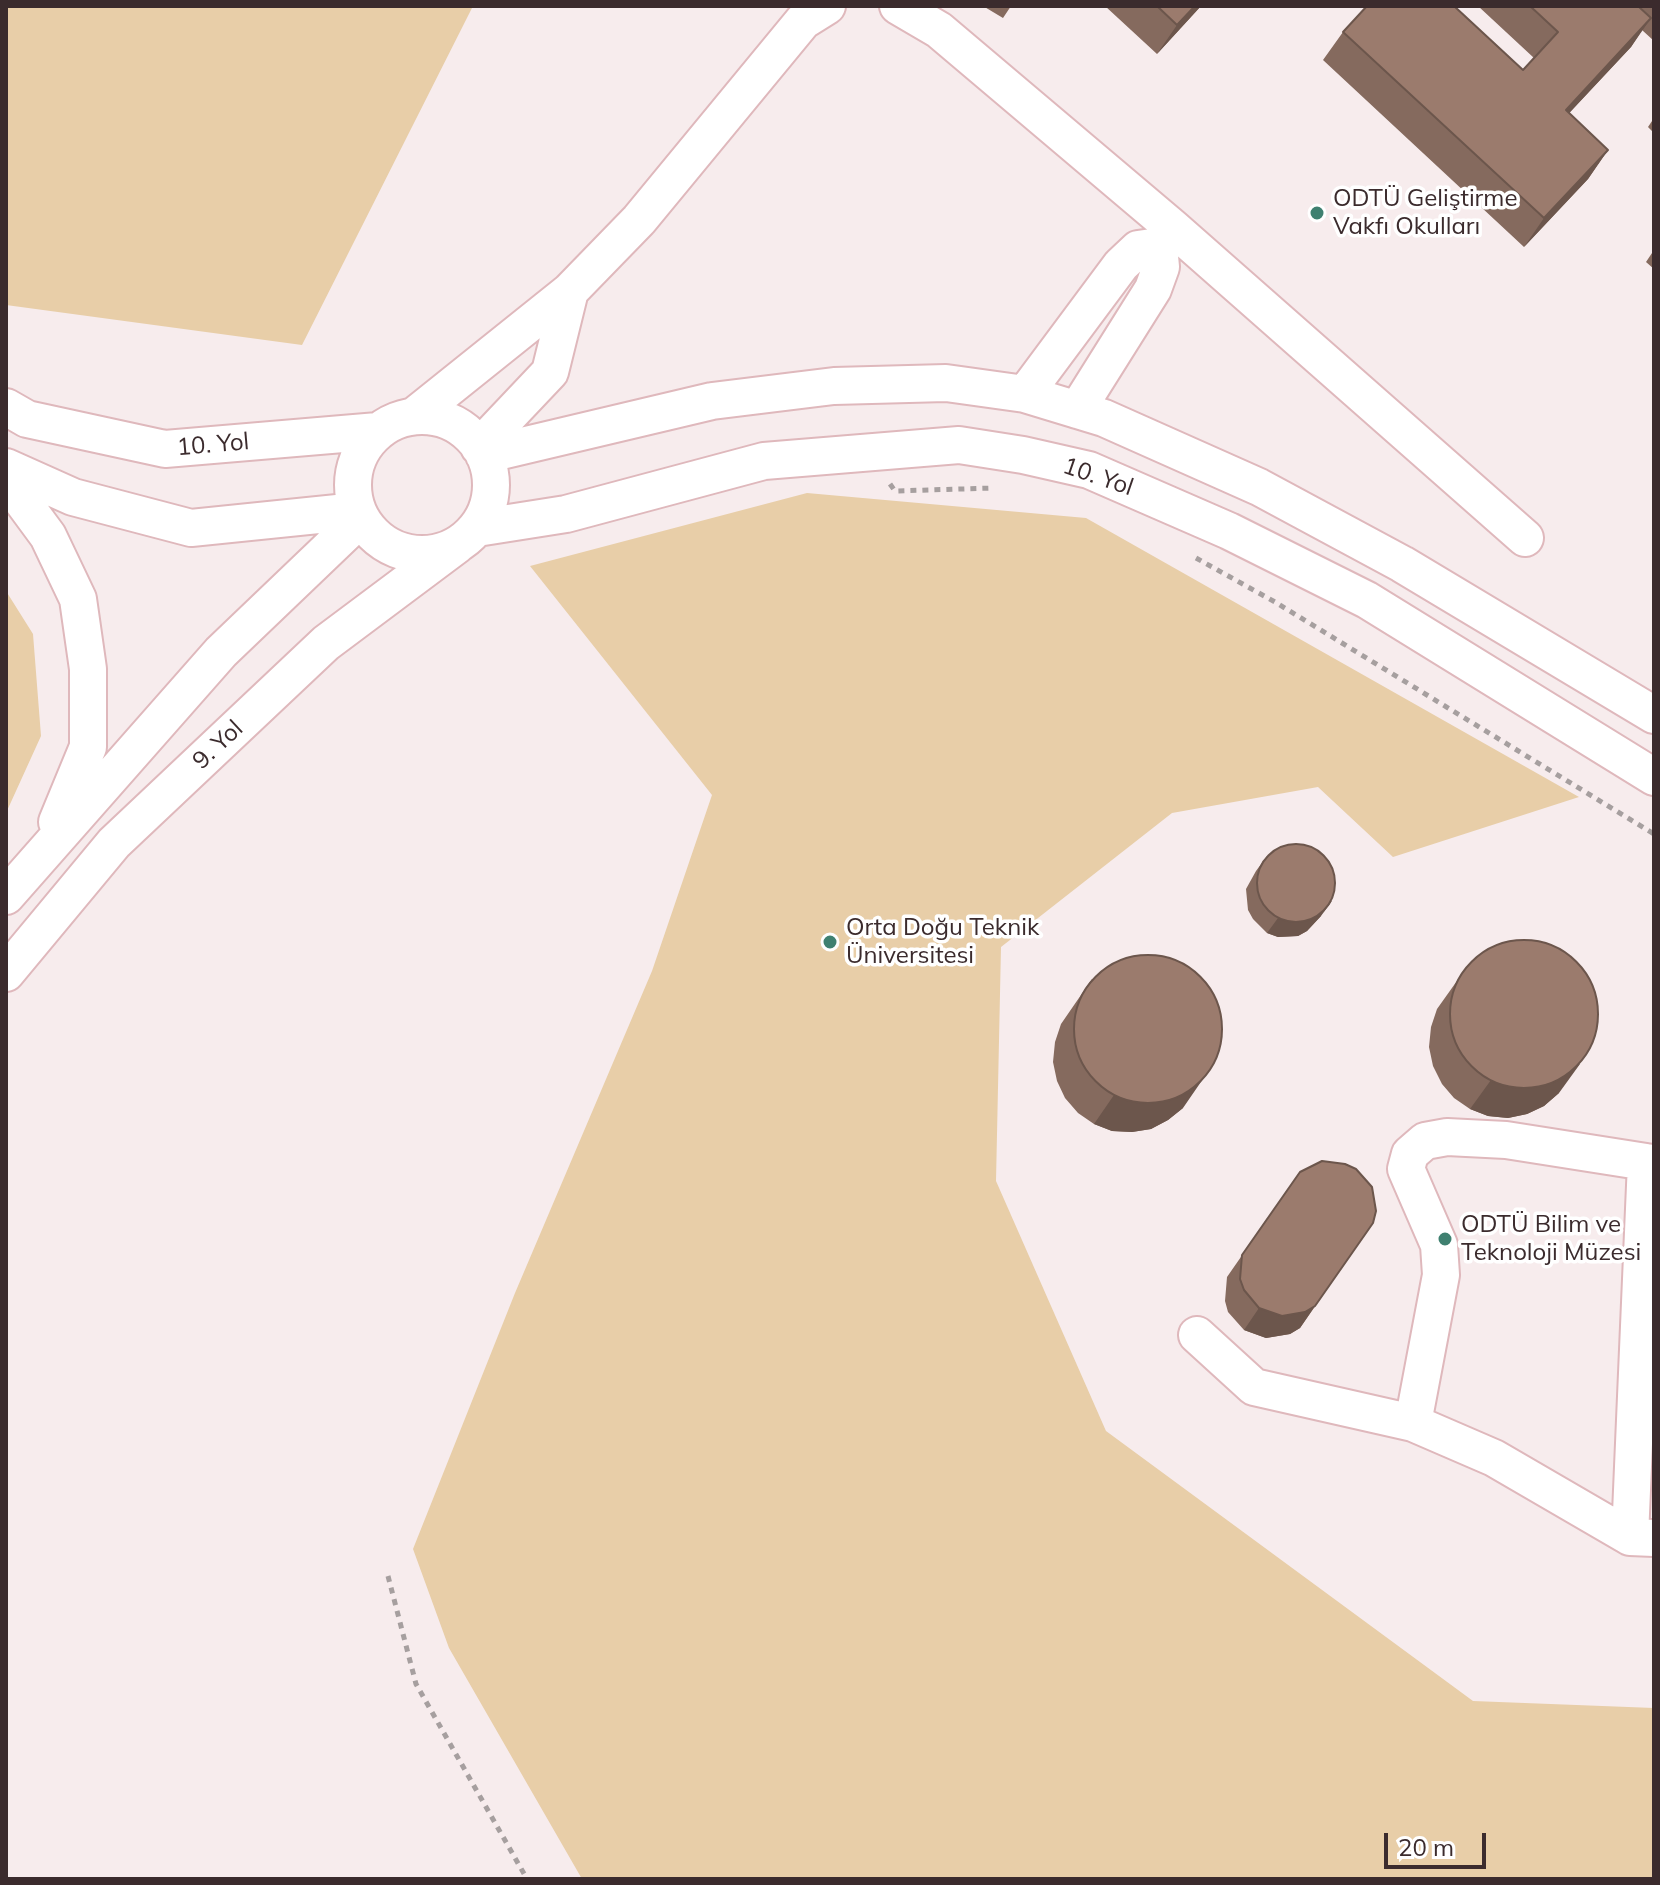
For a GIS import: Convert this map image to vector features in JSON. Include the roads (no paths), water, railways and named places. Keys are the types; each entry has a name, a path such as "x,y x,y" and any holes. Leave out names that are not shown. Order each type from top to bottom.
{"street":[{"path":"898,6 939,30 1166,237 1525,538"},
{"name":"10. Yol","path":"6,407 27,419 165,449 378,431 395,421 414,416 570,291 639,220 808,11"},
{"path":"1025,394 1121,265 1138,249 1166,237"},
{"path":"1077,410 1153,289 1161,267 1166,237"},
{"path":"482,451 550,372 570,291"},
{"path":"482,451 712,401 834,386 946,383 1025,394 1104,418 1259,487 1402,564 1654,715"},
{"path":"414,416 451,422 467,433 482,451 490,473 491,492 486,512 467,537"},
{"path":"359,515 352,489 354,468 363,447 378,431"},
{"name":"10. Yol","path":"359,515 374,536 393,549 414,555 437,554 467,537 764,461 959,445 1089,470 1229,531 1367,600 1654,777"},
{"path":"6,467 73,497 191,528 359,515"},
{"path":"6,479 48,536 78,599 88,669 88,747 47,847"},
{"path":"6,896 221,652 359,515"},
{"name":"9. Yol","path":"6,973 114,843 326,643 467,537"},
{"path":"1197,1335 1254,1387 1413,1423 1494,1458 1642,1537 1650,1163 1506,1140 1447,1137 1425,1141 1410,1154 1406,1169 1439,1245 1441,1275 1413,1423"}],"place":[{"name":"ODTÜ Geliştirme Vakfı Okulları","path":"1317,213"},
{"name":"Orta Doğu Teknik Üniversitesi","path":"830,942"},
{"name":"ODTÜ Bilim ve Teknoloji Müzesi","path":"1445,1239"}]}
